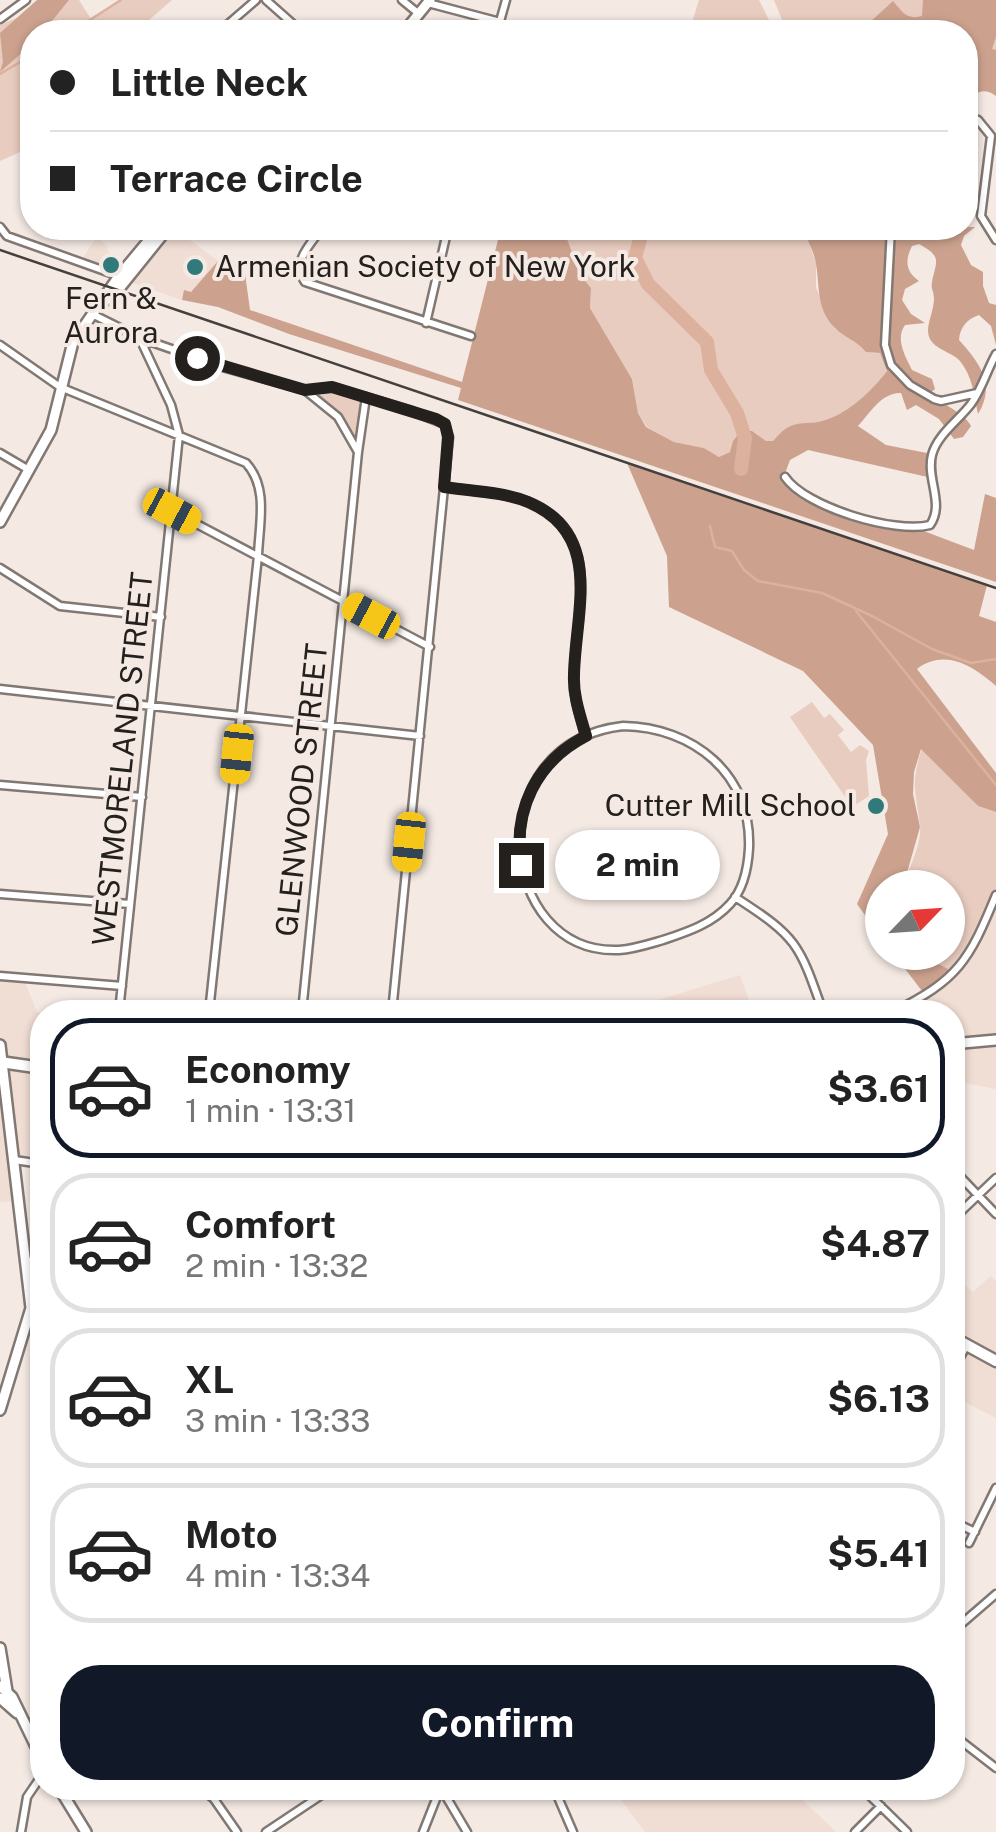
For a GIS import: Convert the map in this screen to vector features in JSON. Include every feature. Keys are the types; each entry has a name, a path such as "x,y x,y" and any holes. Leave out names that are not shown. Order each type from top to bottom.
{"main road":[{"path":"1,1062 30,1066"},
{"path":"966,1345 996,1361"}],"street":[{"path":"0,19 26,0"},
{"path":"233,20 256,0"},
{"path":"266,0 288,20"},
{"path":"402,0 418,14"},
{"path":"413,20 429,1 493,20"},
{"path":"978,120 991,136 982,216 996,240"},
{"path":"0,227 8,236 119,276"},
{"path":"0,522 51,430 73,342 149,240"},
{"path":"101,304 114,295 158,240"},
{"path":"314,240 298,262 305,282 471,336"},
{"path":"426,323 443,240"},
{"path":"890,240 885,346 892,365 910,385 934,399 978,392"},
{"path":"92,314 140,338 226,368 305,390 332,387 445,424 448,437 430,647 393,1000"},
{"name":"WESTMORELAND STREET","path":"120,1000 179,435 171,406 140,338"},
{"path":"0,345 60,387 246,463 258,476 258,556 210,1000"},
{"path":"785,477 795,491 822,504 876,522 926,527 937,512 932,454 978,392 996,354"},
{"path":"305,390 338,416 358,452"},
{"name":"GLENWOOD STREET","path":"303,1000 366,397"},
{"path":"0,453 30,470"},
{"path":"444,487 530,503 557,521 572,540 583,585 574,680 586,736"},
{"path":"172,511 430,647"},
{"path":"0,568 60,606 160,618"},
{"path":"0,689 420,736"},
{"path":"640,726 690,741 713,757 737,788 748,826 748,857 735,898 715,918 696,928 631,948 616,950 583,944 555,926 541,910 526,881 519,848 521,816 542,771 556,755 586,736 612,727 640,726"},
{"path":"0,785 142,797"},
{"path":"0,894 130,904"},
{"path":"912,1000 956,973 982,929 996,895"},
{"path":"735,898 792,938 807,965 819,1000"},
{"path":"0,976 122,986"},
{"path":"965,1043 996,1040"},
{"path":"0,1045 30,1301"},
{"path":"12,1160 30,1162"},
{"path":"965,1208 996,1178"},
{"path":"965,1182 996,1214"},
{"path":"24,1261 30,1261"},
{"path":"0,1410 30,1311"},
{"path":"969,1542 996,1488"},
{"path":"965,1527 975,1532"},
{"path":"965,1621 996,1594"},
{"path":"0,1648 2,1692 30,1736"},
{"path":"965,1744 996,1768"},
{"path":"21,1832 30,1792"},
{"path":"66,1800 86,1832"},
{"path":"214,1800 236,1832"},
{"path":"266,1832 307,1800"},
{"path":"423,1832 435,1800"},
{"path":"448,1800 468,1832"},
{"path":"559,1800 573,1832"},
{"path":"875,1800 907,1832"},
{"path":"854,1832 881,1806"}],"shaded area":[{"path":"37,0 69,0 53,20 20,20 20,54 0,72 0,33"},
{"path":"60,0 79,0 91,19 119,0 172,0 149,20 20,20 20,152 0,161 0,25"},
{"path":"699,0 759,0 769,20 693,20"},
{"path":"774,0 996,0 996,54 978,89 978,20 782,20"},
{"path":"923,0 996,0 996,37 992,49 996,50 996,96 978,93 978,20 872,20 893,1 906,14 922,16"},
{"path":"94,240 101,240 128,268 150,240 190,240 218,261 191,293 184,291 182,300 79,264"},
{"path":"498,240 568,240 581,276 591,288 590,308 632,379 638,413 646,427 674,442 704,448 719,457 730,452 741,431 752,431 766,441 773,441 794,425 839,414 862,398 887,371 880,353 866,352 828,320 808,241 963,240 961,245 971,265 983,272 989,303 996,305 996,345 991,326 979,315 965,324 959,340 983,375 986,393 978,414 964,367 929,336 936,260 932,252 919,244 912,246 907,261 919,281 905,289 902,300 911,314 925,323 905,325 902,348 912,370 932,379 935,389 930,393 971,426 963,437 954,439 939,419 916,405 907,410 901,393 882,400 858,426 886,445 932,454 932,478 808,450 790,460 784,476 822,504 876,522 913,527 974,550 985,494 996,498 996,582 458,400 461,388 289,334 218,307 182,300 184,290 191,292 218,261 244,266 250,310 462,382"},
{"path":"568,240 808,240 816,263 816,288 835,329 853,338 877,335 866,352 880,353 887,371 848,409 832,418 787,429 773,441 766,441 752,431 719,457 704,448 674,442 647,427 638,413 632,379 590,308 591,288 581,276"},
{"path":"319,386 366,397 358,452 346,429 305,390"},
{"path":"627,463 987,585 979,616 996,622 996,686 958,662 938,660 917,669 996,773 996,812 978,806 921,749 913,794 920,827 908,870 872,870 888,834 873,745 803,671 669,607 667,556"},
{"path":"812,702 824,718 830,714 844,730 838,735 851,752 860,745 869,751 869,796 852,807 790,717"},
{"path":"922,748 978,806 996,812 996,895 965,955 965,870 909,870 920,833 915,780"},
{"path":"865,886 865,915 857,904"},
{"path":"996,895 996,1089 965,1083 965,1000 917,1000 940,970 965,970 965,936"},
{"path":"906,970 956,973 925,995"},
{"path":"740,975 749,1000 658,1000"},
{"path":"0,976 23,978 32,1000 30,1162 13,1160 17,1201 0,1202"},
{"path":"991,1276 996,1281 996,1418 965,1402 965,1284 973,1292"},
{"path":"621,1800 803,1800 836,1832 645,1832"}],"waterway":[{"path":"90,20 121,0"},
{"path":"0,74 20,62"},
{"path":"640,240 635,258 648,284 707,342 711,370 737,413 745,438 741,469"},
{"path":"710,526 715,547 732,551 744,570 758,581 822,593 932,649 971,663 996,659"},
{"path":"856,611 996,785"}],"railway":[{"path":"0,250 996,588"}],"place":[{"name":"Fern & Aurora","path":"111,265"},
{"name":"Armenian Society of New York","path":"195,267"},
{"name":"Cutter Mill School","path":"876,806"}],"route":[{"path":"197,358 305,390 332,387 436,419 445,424 448,437 444,487 530,503 557,521 572,540 583,585 574,694 586,736 556,755 533,785 521,816 521,865"}]}
